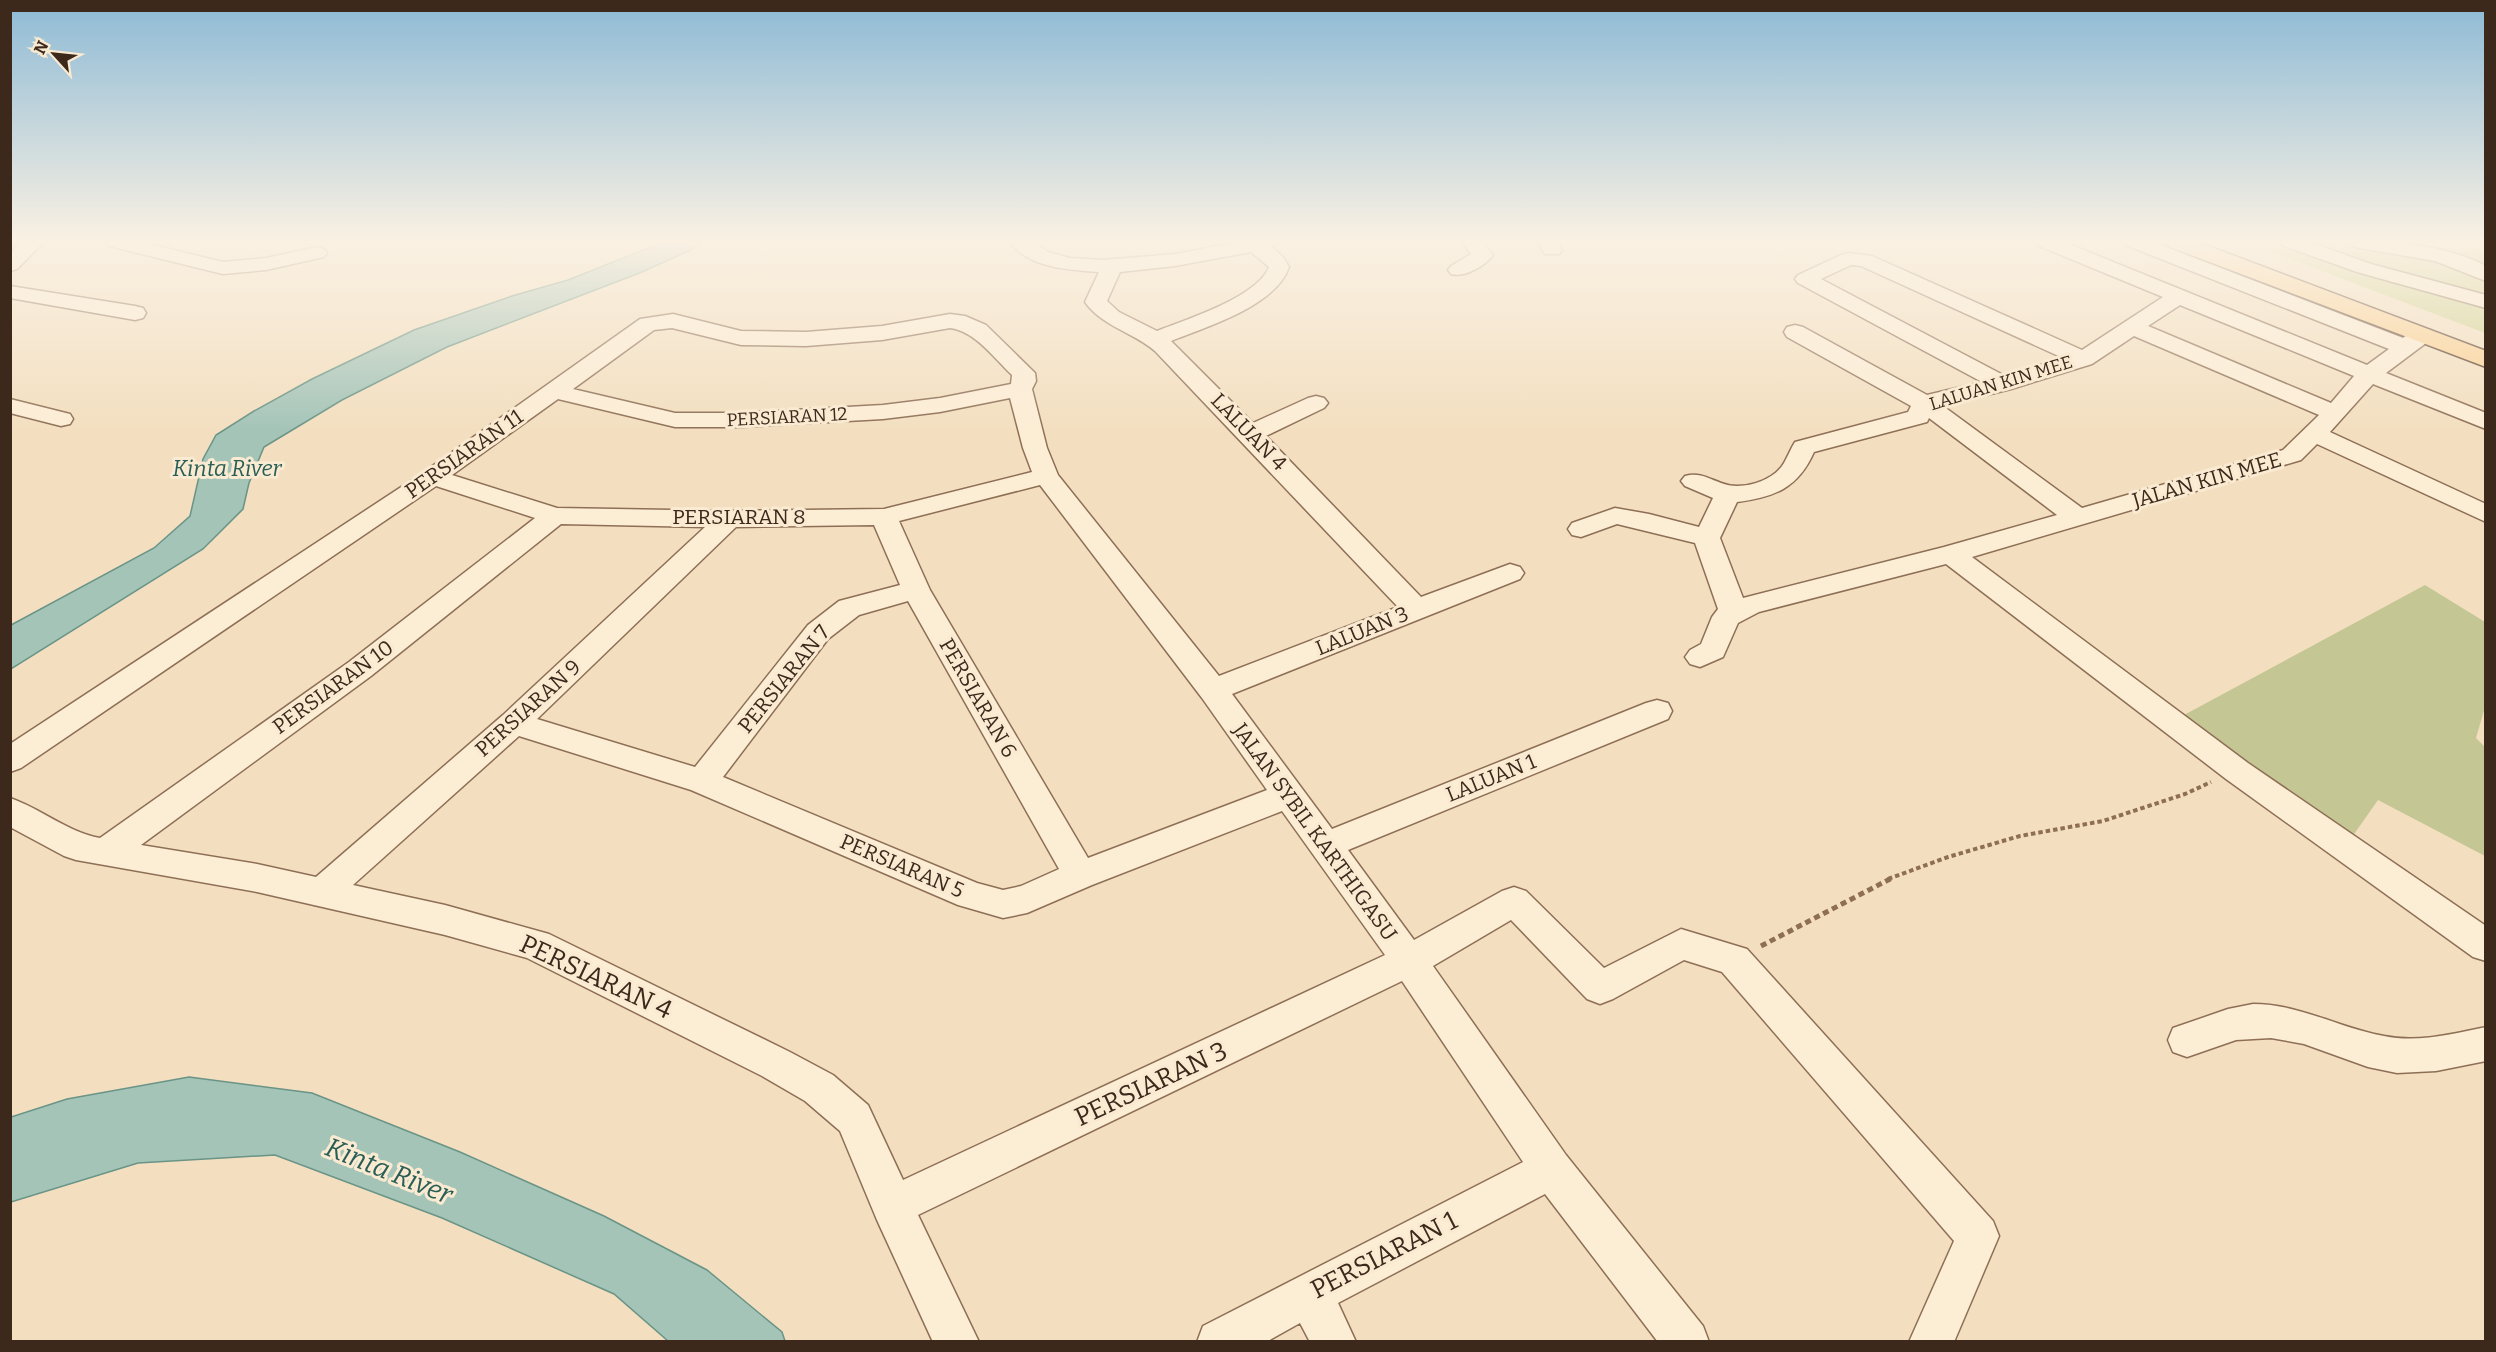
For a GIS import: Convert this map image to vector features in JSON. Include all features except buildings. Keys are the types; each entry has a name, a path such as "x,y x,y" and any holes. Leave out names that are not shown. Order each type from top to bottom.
{"main road":[{"path":"2319,305 2413,341 2486,360"},
{"path":"2365,305 2404,321 2413,341"},
{"path":"2378,305 2486,344"},
{"path":"2413,341 2448,338 2486,351"}],"street":[{"path":"88,305 135,313"},
{"name":"LALUAN 4","path":"1098,305 1106,315 1156,339 1252,433 1417,610"},
{"path":"1156,339 1234,305"},
{"path":"1854,305 2003,384"},
{"path":"1966,305 2084,358"},
{"name":"LALUAN KIN MEE","path":"1727,495 1754,492 1782,481 1795,467 1804,447 1918,417 1924,403 2003,384 2084,358 2165,305"},
{"path":"2201,305 2486,422"},
{"name":"PERSIARAN 11","path":"10,760 433,477 648,324 673,321 741,338 806,339 882,333 950,321 965,323"},
{"name":"JALAN SYBIL KARTHIGASU","path":"965,323 978,330 1023,373 1024,381 1020,389 1035,448 1046,476 1213,690 1409,962 1551,1169 1687,1341"},
{"path":"2132,327 2335,413"},
{"path":"1795,332 1924,403 2079,518"},
{"name":"JALAN KIN MEE","path":"1734,614 1750,605 1951,554 2292,455 2335,413 2369,374 2413,341"},
{"name":"PERSIARAN 12","path":"555,391 609,406 675,420 718,420 882,412 940,405 1020,389"},
{"path":"1252,433 1316,403"},
{"path":"10,406 61,418"},
{"path":"2315,434 2486,514"},
{"name":"PERSIARAN 8","path":"433,477 555,516 729,519 884,517 1046,476"},
{"path":"1694,481 1727,495 1707,538 1734,614 1726,617 1713,650 1700,657"},
{"name":"PERSIARAN 10","path":"107,851 360,669 555,516"},
{"path":"1581,529 1615,516 1649,522 1707,538"},
{"name":"PERSIARAN 6","path":"884,517 916,590 1080,875"},
{"name":"PERSIARAN 9","path":"322,892 514,723 729,519"},
{"path":"1951,554 2236,771 2486,946"},
{"name":"LALUAN 3","path":"1213,690 1510,573"},
{"name":"PERSIARAN 7","path":"702,781 818,632 849,608 916,590"},
{"name":"LALUAN 1","path":"1324,846 1658,711"},
{"name":"PERSIARAN 5","path":"514,723 702,781 970,895 1003,904 1027,899 1080,875 1288,795"},
{"name":"PERSIARAN 4","path":"10,811 76,847 322,892 445,920 536,945 776,1064 819,1088 854,1118 874,1159 892,1206 957,1341"},
{"name":"PERSIARAN 3","path":"892,1206 1409,962 1514,901 1600,988 1681,944 1734,960"},
{"path":"1734,960 1978,1236 1931,1341"},
{"path":"2187,1040 2251,1021 2276,1021 2306,1028 2363,1049 2388,1055 2416,1054 2486,1044"},
{"name":"PERSIARAN 1","path":"1219,1341 1551,1169"},
{"path":"1309,1294 1334,1341"}],"path":[{"path":"1734,960 1889,879 1938,861 2020,836 2103,821 2185,794 2236,771"}],"green space":[{"path":"2411,305 2485,305 2485,333"},
{"path":"2425,585 2485,622 2485,707 2476,738 2485,747 2485,856 2378,800 2352,837 2184,715"}],"water":[{"name":"Kinta River","path":"486,305 556,305 447,347 342,400 264,447 249,483 243,509 203,549 11,669 11,625 154,548 190,516 203,459 216,435 312,379 414,330"},
{"name":"Kinta River","path":"189,1077 312,1093 460,1152 604,1216 707,1270 782,1332 785,1341 668,1341 614,1294 442,1218 275,1155 138,1163 11,1202 11,1117 67,1099"}]}
